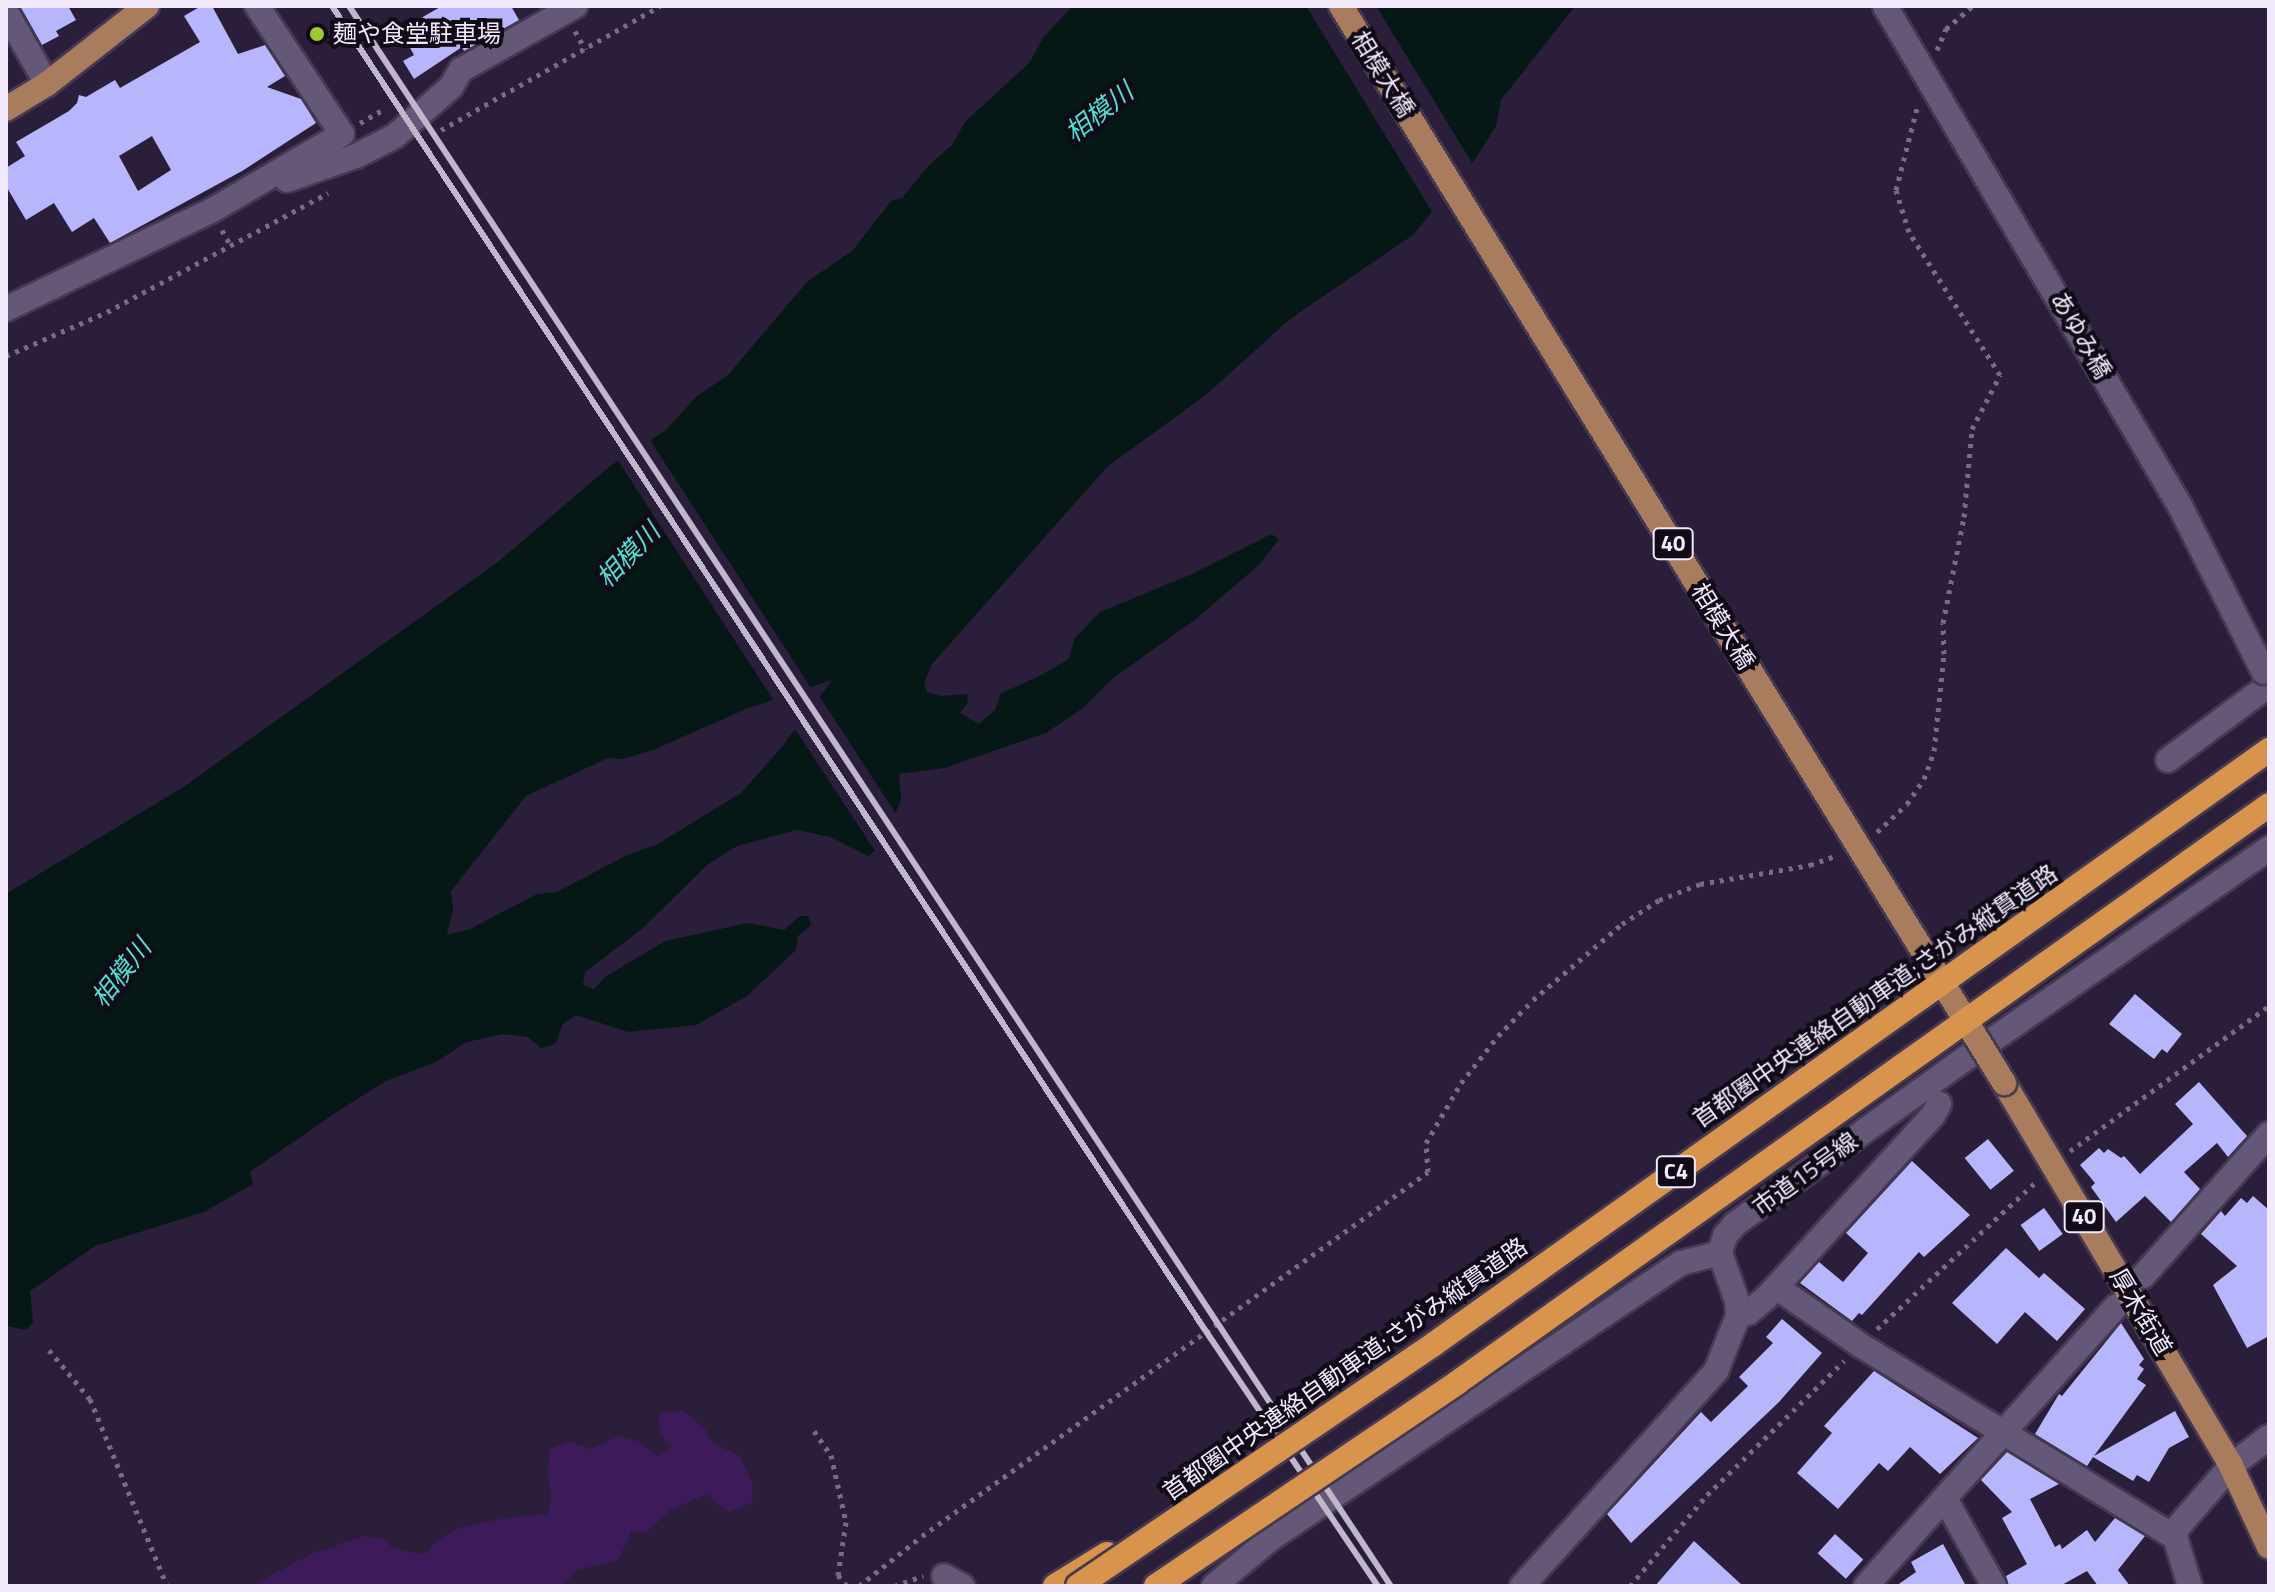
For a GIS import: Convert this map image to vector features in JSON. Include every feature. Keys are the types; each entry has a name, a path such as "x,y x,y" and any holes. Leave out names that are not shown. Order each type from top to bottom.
{"highway":[{"name":"首都圏中央連絡自動車道;さがみ縦貫道路","path":"1078,1586 1232,1484 2269,750"},
{"name":"C4","path":"1156,1586 1458,1382 2269,805"},
{"path":"1055,1586 1232,1484"}],"main road":[{"path":"6,109 47,84 147,6"},
{"name":"相模大橋","path":"1341,6 2004,1083"},
{"name":"厚木街道","path":"2004,1083 2231,1466 2269,1547"}],"street":[{"path":"6,309 198,217 273,177 342,134 257,6"},
{"path":"273,177 287,180 373,148 395,136 451,87 461,70 575,6"},
{"name":"あゆみ橋","path":"1885,6 2180,506 2267,680"},
{"path":"6,12 47,84"},
{"path":"2168,760 2267,680"},
{"name":"市道15号線","path":"1720,1253 1725,1236 1735,1224 2169,915 2269,848"},
{"path":"1738,1316 1748,1313 1776,1287 1933,1115 1939,1104"},
{"path":"2143,1276 2269,1134"},
{"path":"1214,1586 1281,1531 1681,1263 1720,1253 1737,1301 1738,1316 1716,1371 1522,1586"},
{"path":"1776,1287 1860,1345 2175,1537 2190,1586"},
{"path":"1866,1586 2116,1306"},
{"path":"2175,1537 2184,1517 2231,1466 2269,1437"},
{"path":"1945,1499 1994,1586"}],"path":[{"path":"1935,54 1946,29 1972,6"},
{"path":"1870,837 1907,804 1924,779 1934,751 1944,654 1943,623 1966,503 1972,429 2000,375 1909,232 1896,190 1918,105"},
{"path":"859,1586 922,1536 1428,1172 1426,1143 1461,1083 1498,1036 1533,1000 1622,924 1659,900 1700,884 1810,865 1847,851"},
{"path":"2066,1154 2269,1006"},
{"path":"1630,1586 1707,1495 1860,1345 2038,1180"},
{"path":"49,1350 90,1399 167,1586"},
{"path":"814,1431 831,1455 846,1522 838,1575 847,1586"}],"shaded area":[{"path":"682,1410 706,1430 713,1444 739,1455 753,1484 752,1502 728,1512 707,1494 670,1510 646,1533 631,1532 618,1560 577,1570 562,1586 251,1586 311,1554 364,1536 383,1539 393,1548 419,1554 427,1553 432,1544 457,1529 504,1518 547,1514 552,1497 547,1474 550,1449 568,1441 590,1449 619,1436 640,1442 656,1456 672,1448 660,1433 659,1414"}],"water":[{"name":"相模川","path":"1073,6 1575,6 1501,100 1496,126 1476,158 1413,235 1290,319 1207,394 1107,467 932,664 924,683 927,692 941,696 967,694 968,702 960,713 979,724 995,710 1001,693 1069,659 1074,639 1100,612 1192,574 1271,534 1279,539 1260,564 1196,619 1112,679 1083,708 1046,733 944,768 899,774 901,800 882,846 868,856 830,837 797,830 737,846 707,865 642,929 585,972 583,985 594,989 605,977 665,941 748,923 784,930 800,916 808,916 811,925 798,936 796,950 747,996 696,1025 628,1032 576,1015 563,1024 555,1044 541,1048 528,1037 503,1034 467,1042 436,1062 386,1081 338,1111 250,1172 253,1184 204,1212 95,1246 30,1291 33,1322 26,1330 6,1326 6,894 185,786 499,561 610,466 665,431 696,397 728,375 807,282 853,250 891,201 902,198 929,165 952,145 965,122 1030,62 1044,36","holes":["832,680 782,747 741,793 656,845 625,856 557,892 537,894 470,929 447,935 453,909 451,891 526,796 608,758 623,759 653,750 746,709"]}],"pier":[{"path":"1306,6 1376,6 1474,166 1434,215"},
{"path":"648,437 813,691 781,712 616,458"},
{"path":"818,694 898,817 886,847 877,854 793,726"}],"building":[{"path":"20,6 68,6 76,20 56,31 59,36 42,45"},
{"path":"201,6 212,6 238,54 265,45 285,76 267,87 301,99 316,123 242,171 110,243 94,218 72,232 54,203 26,220 6,186 6,168 25,156 16,142 69,111 77,103 79,95 86,97 115,80 120,88 200,42 184,16","holes":["152,136 171,170 138,191 119,156"]},
{"path":"442,6 511,6 519,20 464,51 462,47 414,79 403,61 414,55 400,30"},
{"path":"2135,994 2182,1034 2167,1053 2162,1049 2154,1059 2109,1024"},
{"path":"2199,1082 2247,1136 2228,1157 2217,1143 2184,1172 2200,1189 2171,1222 2145,1196 2116,1222 2091,1187 2095,1183 2080,1165 2099,1148 2104,1153 2108,1149 2121,1158 2124,1156 2140,1174 2193,1124 2175,1104"},
{"path":"1988,1139 2014,1171 1990,1190 1965,1158"},
{"path":"1912,1161 1970,1215 1924,1257 1919,1252 1862,1315 1859,1313 1852,1321 1800,1283 1819,1262 1843,1282 1868,1253 1846,1233"},
{"path":"2253,1196 2269,1210 2269,1336 2247,1348 2213,1285 2237,1266 2201,1234 2221,1211 2225,1216 2241,1198 2247,1203"},
{"path":"2044,1208 2063,1234 2039,1251 2021,1225"},
{"path":"2006,1248 2039,1278 2044,1273 2085,1309 2057,1341 2025,1312 1997,1344 1952,1303"},
{"path":"1782,1319 1822,1353 1779,1402 1631,1543 1607,1514 1701,1412 1711,1422 1748,1386 1739,1377 1773,1343 1766,1337"},
{"path":"2121,1323 2144,1359 2139,1365 2144,1369 2137,1379 2146,1385 2094,1456 2175,1411 2189,1437 2169,1448 2149,1482 2137,1475 2133,1481 2093,1457 2087,1466 2035,1434 2059,1394 2062,1396"},
{"path":"1874,1371 1978,1438 1940,1474 1910,1447 1888,1471 1879,1463 1838,1509 1797,1473 1832,1433 1824,1426"},
{"path":"2007,1452 2059,1484 2030,1499 2055,1547 2060,1544 2062,1549 2087,1530 2095,1542 2115,1518 2145,1536 2118,1570 2130,1586 2098,1586 2087,1571 2060,1586 2009,1586 2006,1576 2027,1564 2002,1518 2012,1512 1981,1480"},
{"path":"1835,1534 1863,1559 1846,1579 1818,1553"},
{"path":"1694,1541 1743,1586 1655,1586"},
{"path":"1943,1544 1966,1586 1896,1586 1916,1572 1911,1562"}],"railway":[{"path":"332,6 1199,1321 1378,1586"},
{"path":"349,6 1391,1586"}],"place":[{"name":"麺や食堂駐車場","path":"317,34"}]}
